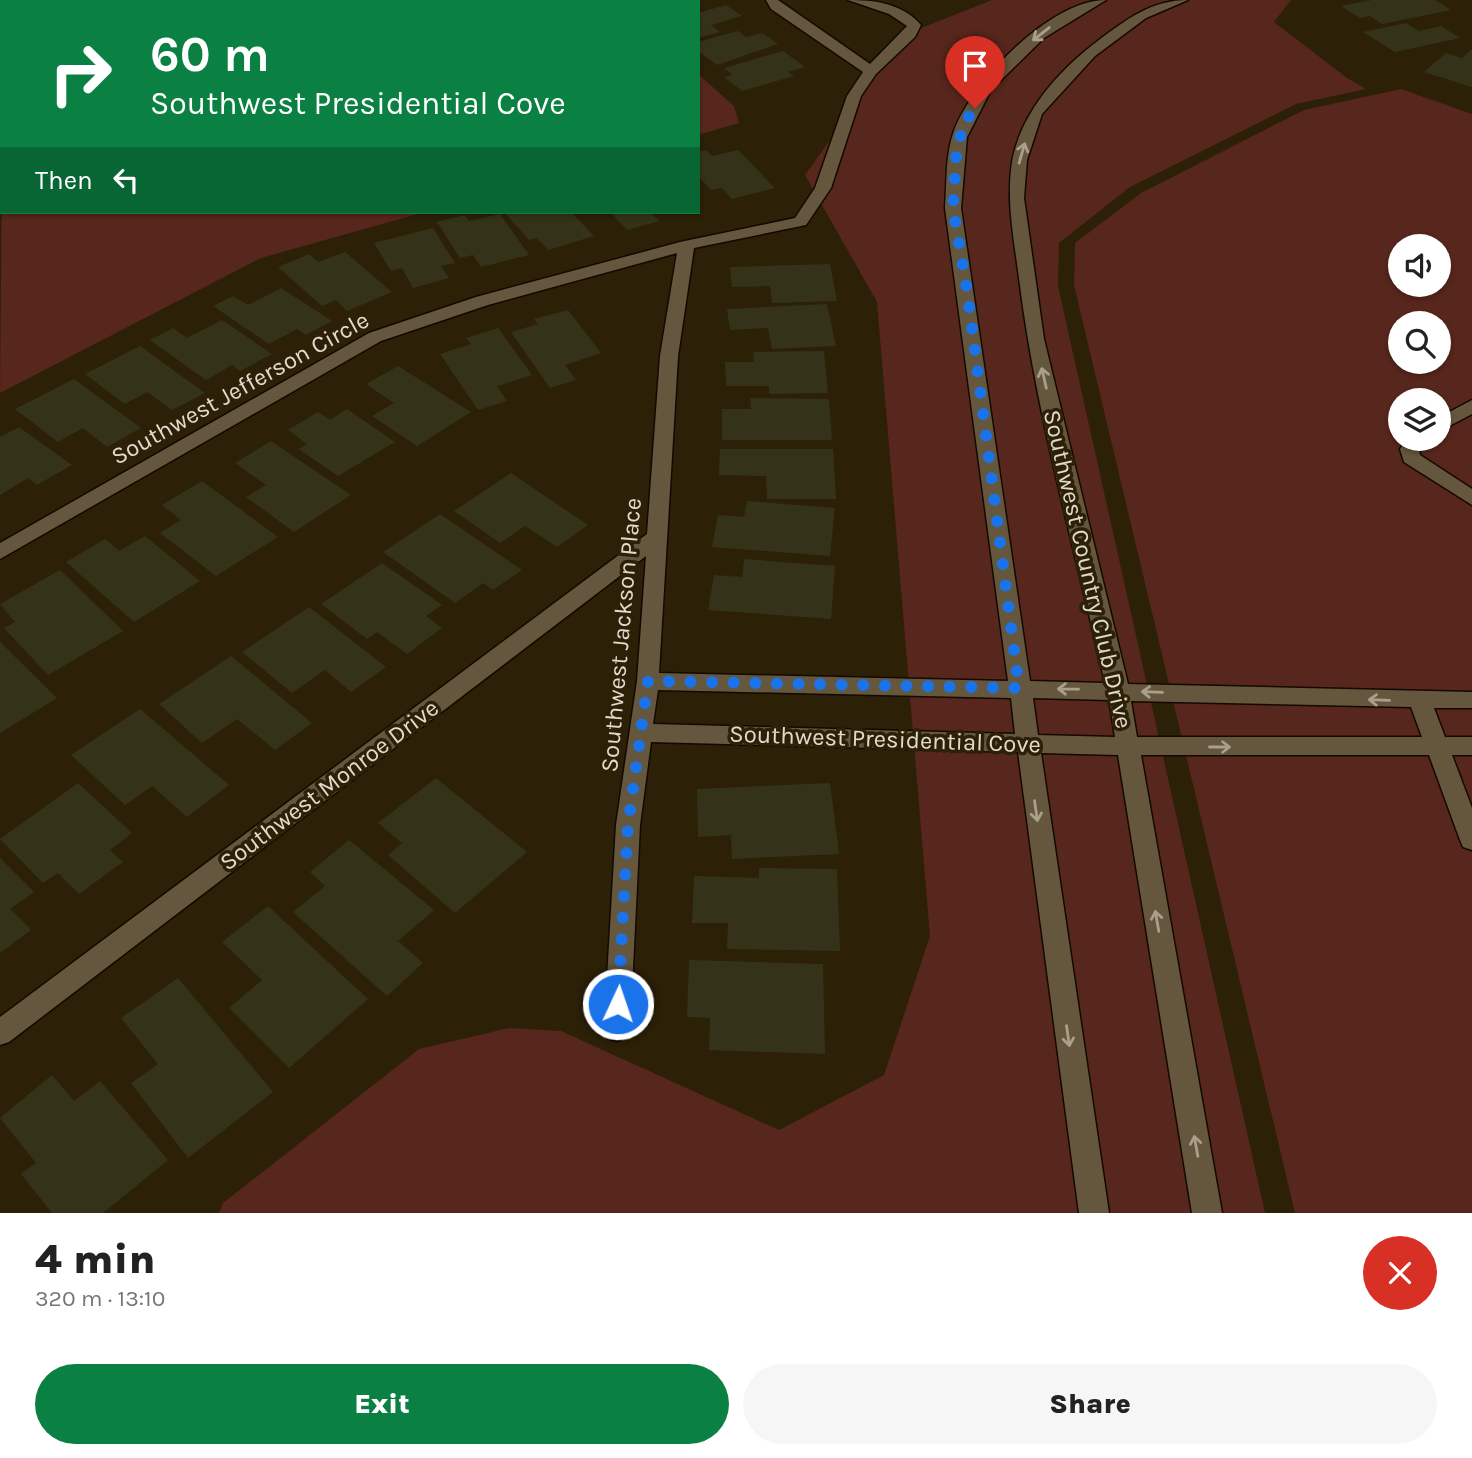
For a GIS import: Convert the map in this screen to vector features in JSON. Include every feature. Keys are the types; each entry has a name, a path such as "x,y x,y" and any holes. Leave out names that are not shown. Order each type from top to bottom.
{"street":[{"path":"772,0 776,6 871,71"},
{"name":"Southwest Jefferson Circle","path":"0,552 375,337 482,301 687,245 800,222 822,188 855,96 871,71 910,34 914,25 893,10 854,0"},
{"path":"1094,1213 1019,688 967,290 953,208 956,157 963,125 986,90 1015,55 1046,29 1100,0"},
{"name":"Southwest Country Club Drive","path":"1182,0 1140,15 1090,53 1035,113 1018,173 1016,198 1035,339 1118,690 1207,1213"},
{"name":"Southwest Jackson Place","path":"617,1029 628,825 648,681 669,356 687,245"},
{"path":"1451,418 1472,406"},
{"path":"1410,451 1411,457 1472,498"},
{"name":"Southwest Monroe Drive","path":"0,1033 657,537"},
{"path":"648,681 1472,700"},
{"path":"1420,700 1472,840"},
{"name":"Southwest Presidential Cove","path":"642,733 1128,746 1472,746"}],"shaded area":[{"path":"992,0 1291,0 1274,22 1347,78 1366,89 1296,104 1130,187 1059,243 1058,286 1265,1213 219,1213 223,1203 419,1049 509,1028 561,1031 779,1130 884,1075 930,936 877,302 805,175 906,34"},
{"path":"700,76 734,106 739,123 700,134"},
{"path":"1401,89 1472,114 1472,1213 1295,1213 1074,285 1075,243 1141,193 1304,110"},
{"path":"2,214 418,214 261,258 0,393"}],"building":[{"path":"1372,0 1435,0 1451,10 1382,24 1370,16 1360,18 1341,6"},
{"path":"726,5 742,16 711,25 720,32 700,37 700,12"},
{"path":"1406,23 1419,31 1441,26 1460,38 1395,52 1363,32"},
{"path":"738,31 746,37 762,33 778,44 717,65 700,52 700,41"},
{"path":"1472,49 1472,87 1424,72 1446,53 1462,58"},
{"path":"783,51 805,67 788,72 794,76 742,91 724,77 733,75 724,68"},
{"path":"706,150 712,156 738,150 775,188 732,199 722,188 711,190 700,178 700,152"},
{"path":"500,214 529,255 481,267 473,255 460,258 437,222 465,215 469,221"},
{"path":"506,214 573,214 594,236 548,250 537,238 529,240"},
{"path":"612,214 652,214 659,221 627,230"},
{"path":"433,228 455,263 441,266 449,278 413,288 402,268 391,271 374,243"},
{"path":"345,252 392,292 347,311 336,300 322,306 278,267 309,254 318,262"},
{"path":"830,264 837,301 772,303 770,286 732,287 730,267"},
{"path":"281,288 332,321 306,335 297,329 269,344 213,306 233,296 248,305"},
{"path":"827,304 836,346 772,349 768,328 730,330 727,309"},
{"path":"568,310 601,353 565,365 576,380 550,388 511,332 538,324 534,319"},
{"path":"222,320 272,354 240,371 232,365 206,380 150,340 173,328 187,338"},
{"path":"498,328 532,375 497,386 507,401 478,410 440,354 471,344 466,338"},
{"path":"140,346 205,393 172,410 147,392 125,404 85,374"},
{"path":"824,351 828,393 769,394 769,386 726,386 725,362 754,362 753,352"},
{"path":"398,366 471,412 417,446 372,416 394,403 366,384"},
{"path":"74,379 141,428 107,447 83,428 58,442 15,409"},
{"path":"750,398 829,399 832,440 722,440 722,409 751,409"},
{"path":"347,409 395,442 338,476 299,449 307,444 288,430 318,412 330,420"},
{"path":"19,427 72,465 37,485 28,478 0,495 0,437"},
{"path":"271,441 351,495 294,532 246,497 266,485 235,463"},
{"path":"720,449 833,449 836,499 767,499 766,476 719,475"},
{"path":"511,473 588,525 557,547 525,526 500,543 454,511"},
{"path":"202,481 278,537 216,576 160,533 181,520 162,505"},
{"path":"747,501 835,508 830,556 712,547 718,515 744,517"},
{"path":"440,514 522,570 493,590 483,583 455,603 383,552"},
{"path":"145,536 200,581 134,622 66,562 105,539 119,551"},
{"path":"744,559 835,566 831,619 708,610 714,575 742,577"},
{"path":"382,563 442,605 426,616 442,628 407,654 377,632 367,639 321,604"},
{"path":"60,570 123,631 48,675 4,628 15,622 0,604"},
{"path":"309,607 386,667 351,692 325,670 292,693 242,652"},
{"path":"0,642 57,698 0,733"},
{"path":"231,656 312,723 275,750 237,719 202,743 159,704"},
{"path":"140,709 229,785 187,817 152,786 125,805 71,755"},
{"path":"436,778 527,852 455,913 388,855 402,843 378,823"},
{"path":"78,783 132,833 110,850 123,862 79,894 58,873 43,883 0,839"},
{"path":"830,783 839,854 732,859 731,835 698,837 697,789"},
{"path":"349,840 434,910 398,941 423,963 387,996 293,912 325,886 310,872"},
{"path":"0,858 34,892 10,909 31,930 0,953"},
{"path":"759,868 837,869 840,951 727,949 728,923 692,923 694,876 759,878"},
{"path":"268,906 368,999 289,1068 229,1008 262,980 222,942"},
{"path":"689,960 823,964 825,1054 709,1050 710,1018 687,1017"},
{"path":"178,978 273,1092 188,1158 131,1083 158,1064 121,1018"},
{"path":"52,1075 74,1101 100,1081 168,1160 103,1213 52,1213 21,1174 36,1163 0,1118"}],"route":[{"path":"618,1004 628,825 648,681 1019,688 967,290 953,208 956,157 963,125 975,108"}]}
